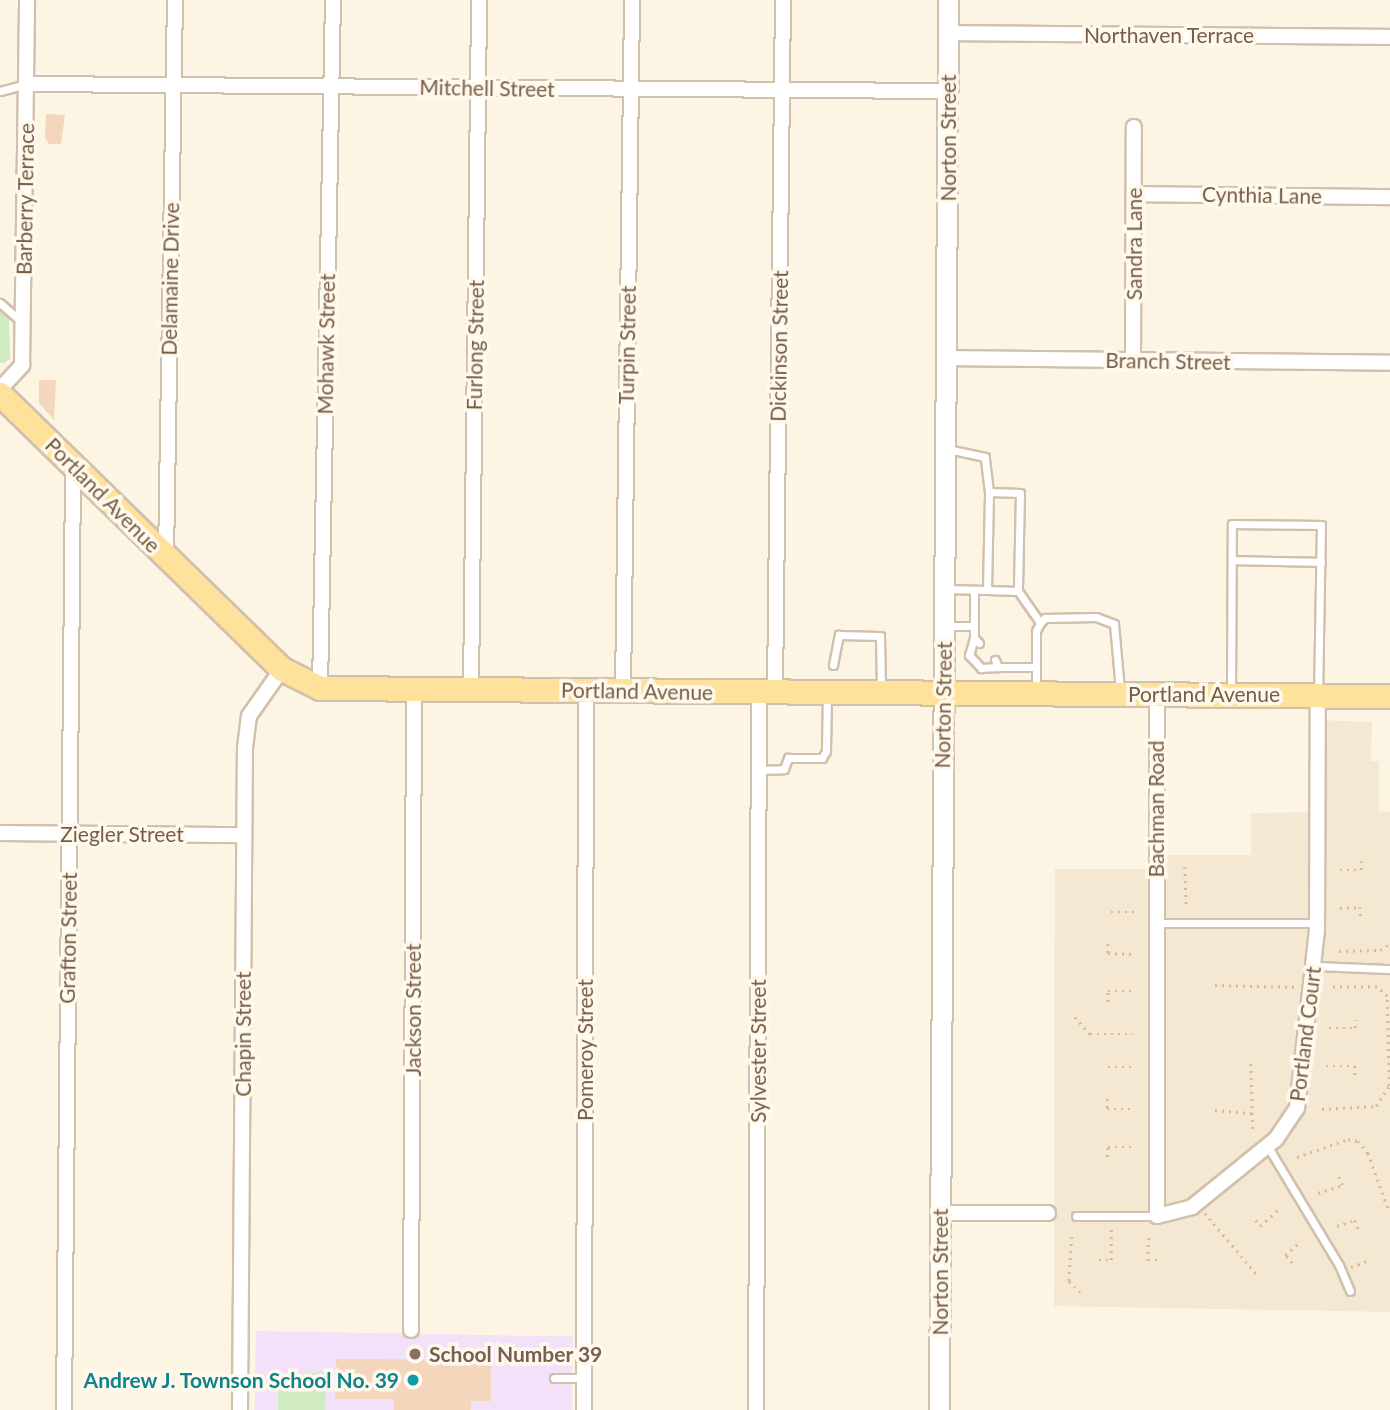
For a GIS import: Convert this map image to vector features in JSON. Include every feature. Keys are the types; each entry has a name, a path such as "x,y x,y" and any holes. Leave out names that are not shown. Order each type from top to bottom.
{"main road":[{"name":"Norton Street","path":"939,1410 948,0"},
{"name":"Portland Avenue","path":"0,392 72,466 282,669 320,688 1390,696"}],"street":[{"name":"Barberry Terrace","path":"0,392 22,365 27,0"},
{"name":"Delamaine Drive","path":"166,558 175,0"},
{"name":"Mohawk Street","path":"320,688 333,0"},
{"name":"Furlong Street","path":"471,689 479,0"},
{"name":"Turpin Street","path":"622,691 632,0"},
{"name":"Dickinson Street","path":"767,692 783,0"},
{"name":"Northaven Terrace","path":"948,33 1390,37"},
{"name":"Mitchell Street","path":"27,84 948,91"},
{"name":"Sandra Lane","path":"1133,360 1134,127"},
{"name":"Cynthia Lane","path":"1134,194 1390,197"},
{"name":"Branch Street","path":"947,358 1390,363"},
{"name":"Grafton Street","path":"64,1410 72,466"},
{"name":"Chapin Street","path":"240,1410 244,835 249,716 282,669"},
{"name":"Jackson Street","path":"411,1331 414,689"},
{"name":"Pomeroy Street","path":"584,1410 586,690"},
{"name":"Sylvester Street","path":"756,1410 759,769 767,692"},
{"name":"Bachman Road","path":"1156,923 1157,694"},
{"name":"Portland Court","path":"1157,1216 1192,1207 1268,1147 1292,1120 1299,1102 1317,923 1318,695"},
{"name":"Ziegler Street","path":"0,833 244,835"},
{"path":"1156,923 1157,1216"},
{"path":"940,1213 1048,1213"}],"lane":[{"path":"0,91 27,84"},
{"path":"0,303 23,323"},
{"path":"946,449 985,457 989,492 988,590"},
{"path":"989,492 1020,494 1018,591 1040,623"},
{"path":"1231,695 1232,524 1321,525 1318,695"},
{"path":"1232,561 1321,562"},
{"path":"945,589 1018,591"},
{"path":"974,590 976,641 969,655 981,668 996,663 1034,667"},
{"path":"1036,693 1034,667 1040,623 1045,618 1108,618 1114,624 1120,694"},
{"path":"944,626 974,626"},
{"path":"833,665 839,635 880,636 881,691"},
{"path":"759,769 784,769 788,758 822,758 826,751 827,692"},
{"path":"1156,923 1317,923"},
{"path":"1314,966 1390,969"},
{"path":"1268,1147 1339,1265 1350,1291"},
{"path":"1076,1216 1157,1216"},
{"path":"554,1378 584,1378"}],"path":[{"path":"1340,870 1361,870 1361,861"},
{"path":"1185,867 1186,904"},
{"path":"1339,908 1360,907 1361,918"},
{"path":"1111,912 1134,912"},
{"path":"1108,944 1108,953 1134,954"},
{"path":"1339,951 1380,950 1390,944"},
{"path":"1215,985 1298,986"},
{"path":"1322,1109 1376,1106 1383,1102 1389,1086 1387,996 1377,987 1333,986"},
{"path":"1108,1002 1108,991 1133,991"},
{"path":"1075,1017 1084,1032 1133,1034"},
{"path":"1329,1028 1355,1028 1355,1020"},
{"path":"1251,1064 1253,1130"},
{"path":"1326,1066 1355,1066 1355,1075"},
{"path":"1108,1067 1133,1067"},
{"path":"1108,1099 1107,1109 1133,1109"},
{"path":"1215,1110 1252,1113"},
{"path":"1297,1157 1348,1139 1358,1141 1365,1147 1388,1208"},
{"path":"1108,1157 1108,1147 1133,1147"},
{"path":"1318,1193 1342,1185 1339,1177"},
{"path":"1200,1208 1258,1276"},
{"path":"1256,1220 1260,1226 1280,1208"},
{"path":"1337,1226 1356,1220 1359,1231"},
{"path":"1072,1237 1069,1281 1080,1292"},
{"path":"1099,1260 1111,1260 1111,1238"},
{"path":"1149,1238 1148,1260 1157,1261"},
{"path":"1292,1262 1285,1255 1300,1242"},
{"path":"1350,1267 1370,1260"}],"shaded area":[{"path":"1318,720 1372,722 1371,761 1379,761 1379,811 1390,812 1390,1312 1054,1306 1055,869 1163,869 1163,855 1251,855 1251,813 1318,812"},
{"name":"School Number 39","path":"256,1331 573,1337 572,1410 255,1410"}],"green space":[{"path":"0,308 9,317 10,359 4,363 0,363"},
{"path":"326,1371 325,1410 278,1410 278,1386 305,1374"}],"building":[{"path":"46,114 65,115 61,144 49,144 45,138"},
{"path":"39,380 56,380 54,420 39,403"},
{"name":"Andrew J. Townson School No. 39","path":"336,1359 491,1360 491,1401 471,1401 471,1410 394,1410 394,1399 335,1399"}],"place":[{"name":"School Number 39","path":"415,1354"},
{"name":"Andrew J. Townson School No. 39","path":"413,1380"}]}
